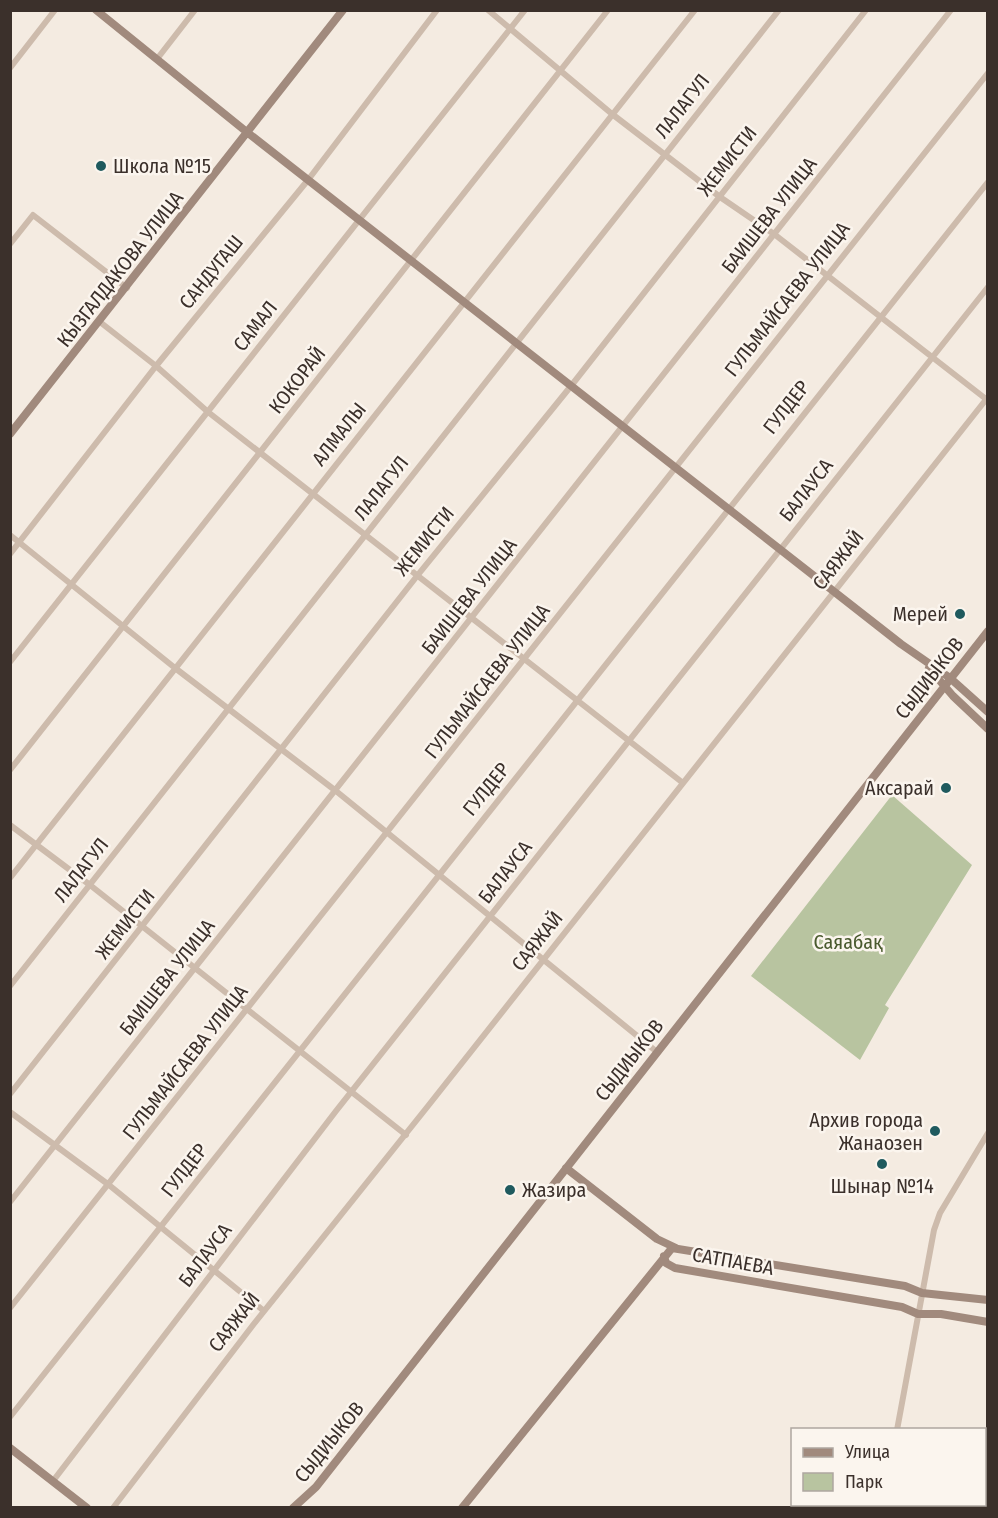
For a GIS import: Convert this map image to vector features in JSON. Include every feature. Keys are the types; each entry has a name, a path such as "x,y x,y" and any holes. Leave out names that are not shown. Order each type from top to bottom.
{"street":[{"path":"10,68 55,10"},
{"path":"96,10 248,133 571,386 909,649 950,678 987,712"},
{"path":"156,59 195,10"},
{"name":"КЫЗГАЛДАКОВА УЛИЦА","path":"10,434 127,288 343,10"},
{"name":"САНДУГАШ","path":"10,554 156,366 308,180 437,10"},
{"path":"488,10 612,114 720,197 774,234 879,318 987,398"},
{"name":"САМАЛ","path":"10,662 525,10"},
{"name":"КОКОРАЙ","path":"10,770 261,454 608,10"},
{"name":"АЛМАЛЫ","path":"10,878 695,10"},
{"name":"ЛАЛАГУЛ","path":"10,986 229,710 515,342 779,10"},
{"name":"ЖЕМИСТИ","path":"10,1094 866,10"},
{"name":"БАИШЕВА УЛИЦА","path":"10,1202 951,10"},
{"name":"ГУЛЬМАЙСАЕВА УЛИЦА","path":"10,1308 525,661 987,73"},
{"name":"ГУЛДЕР","path":"10,1417 987,182"},
{"path":"10,243 33,215 127,288"},
{"name":"БАЛАУСА","path":"53,1481 350,1093 491,918 987,287"},
{"path":"100,322 261,454 683,783"},
{"name":"САЯЖАЙ","path":"113,1508 264,1311 406,1135 987,398"},
{"path":"10,535 125,625 175,668 336,791 657,1052"},
{"name":"СЫДИЫКОВ","path":"293,1508 316,1487 987,631"},
{"path":"909,649 987,729"},
{"path":"10,825 144,927 246,1011 406,1135"},
{"path":"10,1112 109,1185 264,1311"},
{"path":"897,1428 922,1293 940,1213 987,1133"},
{"path":"566,1168 657,1239 676,1248"},
{"path":"462,1508 664,1255 657,1239"},
{"name":"САТПАЕВА","path":"987,1300 922,1293 905,1286 676,1248 664,1255 666,1263 675,1268 902,1307 918,1314 941,1314 987,1322"},
{"path":"650,1272 657,1268 675,1268"},
{"path":"10,1448 87,1508"}],"green space":[{"name":"Саяабақ","path":"892,795 972,865 885,1005 889,1008 860,1060 751,976"}],"place":[{"name":"Школа №15","path":"101,166"},
{"name":"Мерей","path":"960,614"},
{"name":"Аксарай","path":"946,788"},
{"name":"Архив города Жанаозен","path":"935,1131"},
{"name":"Шынар №14","path":"882,1164"},
{"name":"Жазира","path":"510,1190"}]}
